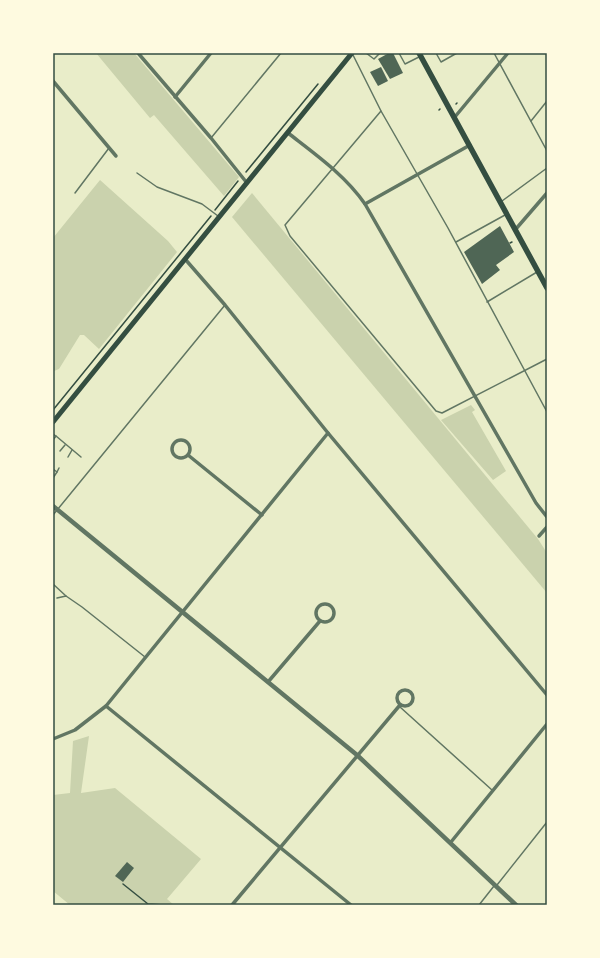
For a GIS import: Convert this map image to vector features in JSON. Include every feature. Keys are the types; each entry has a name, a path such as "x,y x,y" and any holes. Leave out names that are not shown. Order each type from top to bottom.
{"main road":[{"path":"53,422 352,53"},
{"path":"420,55 547,288"}],"street":[{"path":"175,97 211,53"},
{"path":"454,118 508,53"},
{"path":"139,54 211,138 247,183"},
{"path":"53,81 116,156"},
{"path":"288,133 332,168 357,193 365,204 536,503 547,517"},
{"path":"365,204 470,145"},
{"path":"516,230 547,193"},
{"path":"185,259 225,305 328,433 547,695"},
{"path":"53,739 75,730 106,706 328,433"},
{"path":"182,440 187,442 191,449 188,455 180,458 174,455 172,449 174,444 182,440"},
{"path":"188,455 262,515"},
{"path":"55,507 357,755 516,905"},
{"path":"540,536 547,527"},
{"path":"323,604 329,605 334,612 333,618 329,622 320,621 316,616 316,610 323,604"},
{"path":"268,682 320,621"},
{"path":"405,690 410,691 413,696 412,703 407,706 399,705 397,697 400,692 405,690"},
{"path":"232,905 399,705"},
{"path":"106,706 351,905"},
{"path":"450,842 547,724"}],"lane":[{"path":"211,138 281,53"},
{"path":"352,53 381,111 456,242 547,412"},
{"path":"366,53 374,59 380,53"},
{"path":"399,53 405,64 420,55"},
{"path":"436,53 441,62 457,53"},
{"path":"494,53 547,151"},
{"path":"531,121 547,101"},
{"path":"381,111 285,225 290,236 436,411 442,413 547,359"},
{"path":"75,193 109,148"},
{"path":"500,202 547,168"},
{"path":"137,172 157,187 202,204 219,217"},
{"path":"456,242 507,214"},
{"path":"487,302 538,272"},
{"path":"53,514 55,507 225,305"},
{"path":"53,434 81,456"},
{"path":"53,440 56,436"},
{"path":"60,451 66,444"},
{"path":"68,457 73,450"},
{"path":"53,478 59,468"},
{"path":"53,469 56,472"},
{"path":"53,584 66,596 145,657"},
{"path":"58,598 66,596"},
{"path":"399,705 492,790"},
{"path":"479,905 547,822"}],"path":[{"path":"245,173 319,83"},
{"path":"217,207 239,180"},
{"path":"53,410 209,218"},
{"path":"123,884 148,904 164,905"}],"green space":[{"path":"96,53 134,53 239,177 224,196 154,115 150,118"},
{"path":"100,180 168,241 177,252 99,349 84,335 80,335 59,369 54,371 53,238"},
{"path":"252,193 538,539 547,553 547,593 232,217"},
{"path":"471,405 475,410 472,412 506,471 493,480 441,420"},
{"path":"89,736 81,793 115,788 201,859 167,899 174,905 70,905 53,891 53,795 70,793 73,741"}],"building":[{"path":"389,53 393,53 403,73 390,79 378,59"},
{"path":"381,67 388,81 378,86 370,72"},
{"path":"500,226 514,252 496,265 500,270 482,284 464,252"},
{"path":"127,862 134,868 123,882 115,876"}]}
